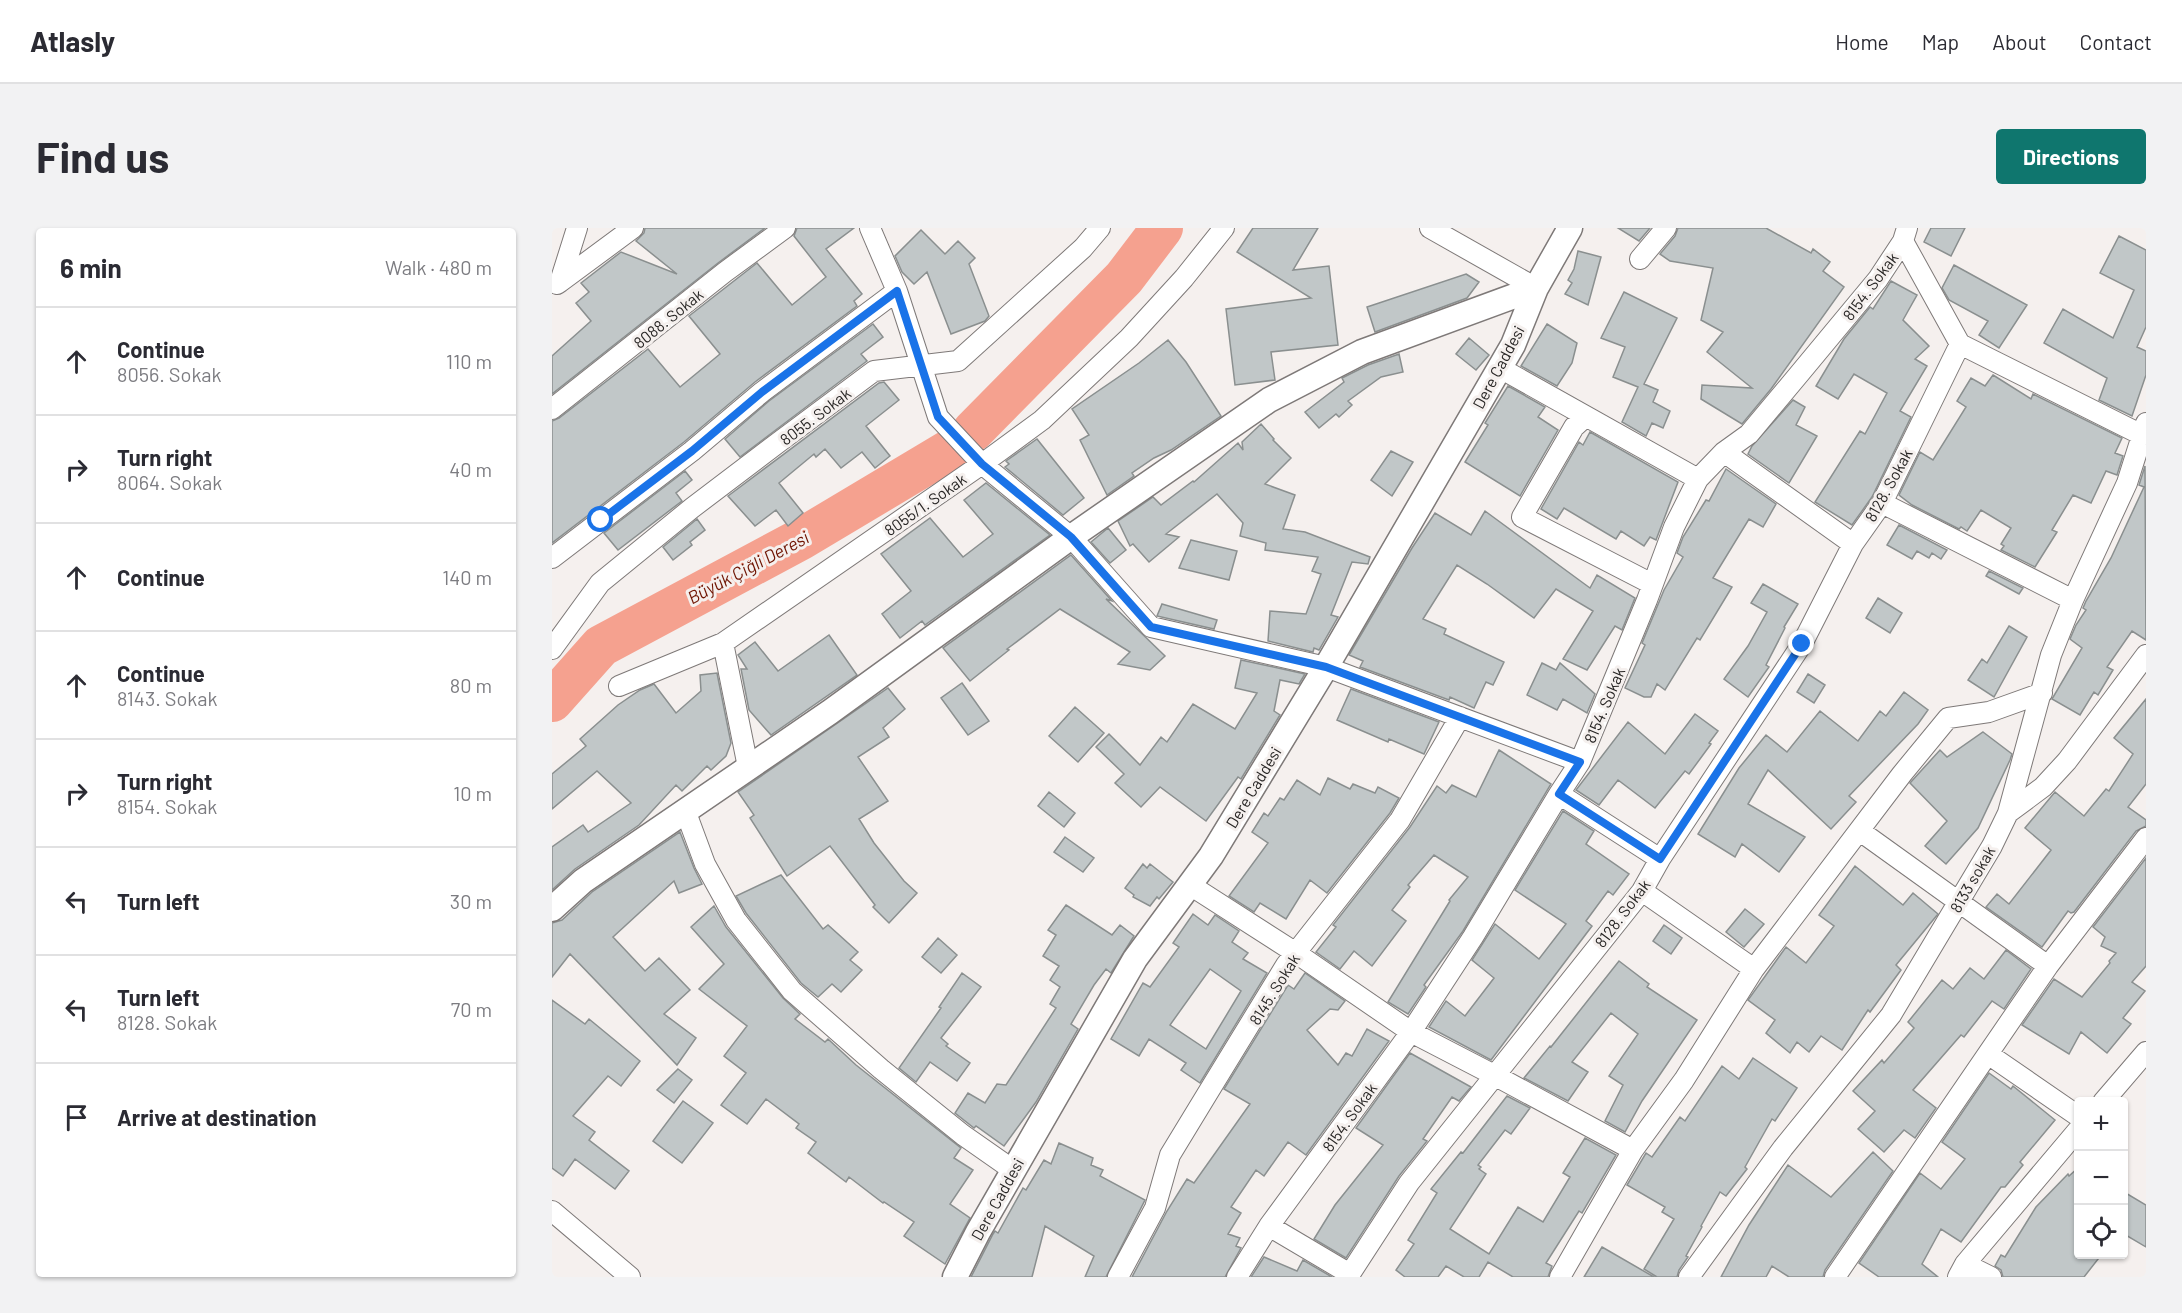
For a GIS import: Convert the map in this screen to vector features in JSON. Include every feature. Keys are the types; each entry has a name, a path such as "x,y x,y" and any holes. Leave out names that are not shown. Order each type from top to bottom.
{"street":[{"path":"556,285 577,228"},
{"path":"556,285 633,228"},
{"name":"8088. Sokak","path":"552,409 725,272 785,228"},
{"path":"870,228 897,291 938,417 980,461 1071,537 1151,627 1326,667 1580,762"},
{"name":"8055. Sokak","path":"552,649 600,583 692,508 874,371 958,361 1083,248 1100,228"},
{"name":"8055/1. Sokak","path":"619,686 723,643 980,461 1042,420 1129,339 1184,278 1224,228"},
{"path":"1430,228 1536,288"},
{"name":"Dere Caddesi","path":"955,1277 1013,1170 1135,959 1211,856 1326,667 1514,345 1536,288 1570,228"},
{"path":"1640,259 1666,228"},
{"path":"1905,235 1960,344 2144,429"},
{"name":"8154. Sokak","path":"1237,1277 1269,1226 1411,1032 1479,928 1580,762 1674,528 1698,479 1724,452 1749,434 1878,279 1905,235"},
{"path":"552,909 583,880 830,712 1071,537 1269,400 1362,352 1536,288"},
{"path":"552,558 692,451 762,392 897,291"},
{"name":"8128. Sokak","path":"1349,1276 1409,1183 1642,891 1660,859 1802,644 1853,544 1882,503 1960,344"},
{"path":"1500,368 1698,479"},
{"path":"1586,417 1574,427 1522,517 1652,584"},
{"name":"8133 sokak","path":"1689,1277 1783,1149 1891,1016 2008,813 2051,655 2073,600 2127,483 2144,429"},
{"path":"1724,452 1853,544"},
{"path":"1882,503 2073,600"},
{"path":"723,643 748,767"},
{"path":"2008,813 2043,787 2051,778 2146,655"},
{"path":"1560,1277 1633,1150 1684,1080 1754,969 1902,774 1948,718 1989,712 2042,693"},
{"name":"8145. Sokak","path":"1118,1277 1155,1208 1170,1155 1286,965 1400,820 1460,717"},
{"path":"1559,794 1660,859"},
{"path":"685,810 705,864 736,920 792,991 881,1069 963,1135 1013,1170"},
{"path":"1860,831 2048,966"},
{"path":"1835,1277 2048,966 2146,838"},
{"path":"1190,885 1296,953 1411,1032 1633,1150"},
{"path":"1642,891 1754,969"},
{"path":"2107,1097 2146,1052"},
{"path":"1988,1054 2074,1113"},
{"path":"1991,1277 1961,1270 2074,1136"},
{"path":"552,1211 630,1277"},
{"path":"1269,1226 1349,1276"}],"building":[{"path":"645,228 765,228 552,394 552,356 591,321 576,303 589,292 581,283 621,252 677,274 636,241 644,233"},
{"path":"797,228 854,228 826,249 862,294 854,301 857,306 755,382 684,442 552,543 552,421 648,349 680,387 720,354 689,316 757,263 792,305 826,277 794,236"},
{"path":"1253,228 1318,228 1293,270 1329,266 1338,345 1271,352 1275,380 1235,385 1226,309 1311,298 1237,252"},
{"path":"1618,228 1650,228 1639,241"},
{"path":"1678,228 1766,228 1811,253 1813,249 1830,262 1823,271 1844,287 1771,389 1742,424 1701,399 1702,385 1752,388 1707,352 1723,332 1701,320 1713,268 1670,261 1660,254 1675,236"},
{"path":"1931,228 1965,228 1951,256 1924,242"},
{"path":"921,230 945,254 958,241 975,258 969,264 989,316 985,321 951,334 927,272 914,284 902,272 895,256"},
{"path":"2119,236 2146,250 2146,327 2137,347 2146,351 2146,375 2132,416 2099,400 2107,378 2044,343 2063,309 2113,338 2134,290 2100,273"},
{"path":"1578,251 1601,257 1588,305 1565,294 1572,283 1568,280 1574,269"},
{"path":"1954,265 2027,305 1999,348 1979,335 1988,321 1949,300 1942,288"},
{"path":"1466,274 1479,282 1467,298 1375,332 1367,307"},
{"path":"1891,281 1917,295 1903,320 1929,346 1915,359 1927,366 1900,411 1911,417 1872,497 1852,525 1815,502 1860,431 1865,434 1887,393 1854,374 1838,399 1816,386 1844,339 1870,307 1873,309"},
{"path":"1624,292 1677,318 1644,384 1658,390 1653,402 1670,411 1663,428 1652,423 1646,436 1622,422 1638,387 1613,377 1625,347 1601,338"},
{"path":"873,324 883,337 861,354 867,361 740,457 725,439 769,401"},
{"path":"1547,324 1577,343 1572,363 1557,386 1521,366"},
{"path":"1469,338 1489,355 1476,370 1456,354"},
{"path":"1168,340 1186,362 1221,416 1132,473 1134,476 1107,495 1080,440 1089,435 1072,409"},
{"path":"1399,354 1403,372 1381,377 1348,401 1352,405 1339,417 1336,414 1319,428 1305,412 1344,382 1342,378 1368,365"},
{"path":"1993,375 2031,399 2033,394 2122,438 2115,453 2123,456 2117,475 2106,471 2091,503 2073,495 2052,530 2057,532 2035,567 2001,550 2004,546 2001,544 2011,528 1981,510 1967,531 1912,505 1899,495 1920,452 1933,460 1966,407 1957,401 1971,378 1985,386"},
{"path":"884,382 899,400 866,426 890,456 875,468 862,452 841,468 825,449 816,457 814,454 779,483 803,513 788,526 776,510 755,526 728,496 879,383"},
{"path":"1508,386 1545,407 1538,417 1558,430 1520,496 1465,462"},
{"path":"1793,400 1805,407 1796,425 1817,436 1789,483 1748,454 1752,446"},
{"path":"1261,424 1291,458 1265,484 1295,495 1283,529 1305,532 1370,557 1368,564 1352,562 1331,615 1338,617 1319,650 1314,648 1313,652 1268,641 1270,611 1306,614 1321,574 1312,571 1318,557 1265,550 1266,543 1240,536 1243,523 1217,494 1166,534 1179,537 1149,562 1133,544 1130,546 1118,521 1153,497 1161,505 1194,482 1238,443 1243,450 1242,442"},
{"path":"1590,432 1678,482 1656,540 1650,537 1644,546 1621,531 1616,539 1564,508 1557,519 1541,509 1579,442 1583,445"},
{"path":"1037,439 1084,498 1063,515 1005,467 1009,464 1006,461"},
{"path":"1391,451 1413,462 1392,496 1371,480"},
{"path":"2145,466 2146,640 2132,631 2107,667 2113,670 2098,695 2094,692 2080,715 2052,699 2082,648 2070,639 2086,610 2083,608 2086,601 2111,558 2144,487 2139,485"},
{"path":"1726,469 1776,504 1763,527 1749,519 1713,578 1732,587 1700,640 1697,638 1665,690 1657,684 1651,697 1644,697 1625,688 1645,645 1642,643 1664,590 1683,557 1677,553 1683,537 1706,500 1709,501"},
{"path":"685,471 692,480 676,493 682,501 618,550 604,533"},
{"path":"986,483 1050,535 925,625 922,621 900,638 882,614 911,591 881,554 930,518 963,557 993,534 964,500"},
{"path":"1485,511 1590,588 1597,575 1635,598 1622,630 1615,626 1587,670 1563,659 1593,611 1556,589 1534,618 1457,565 1423,619 1446,629 1444,634 1504,662 1493,685 1486,682 1474,708 1450,697 1449,700 1360,667 1363,661 1349,655 1435,513 1471,535"},
{"path":"697,519 705,530 690,542 692,545 673,560 663,547"},
{"path":"1899,525 1947,550 1941,559 1932,553 1929,558 1917,551 1912,559 1887,545"},
{"path":"1108,528 1126,550 1110,563 1091,542"},
{"path":"1191,540 1237,551 1229,580 1179,568"},
{"path":"1071,555 1112,601 1106,599 1165,656 1150,670 1118,664 1130,652 1060,609 1007,649 1009,650 970,681 943,648"},
{"path":"1989,571 2023,588 2019,594 1986,576"},
{"path":"1763,584 1798,604 1766,665 1769,667 1748,697 1724,679 1748,646 1767,612 1751,603"},
{"path":"1878,598 1902,613 1890,633 1866,618"},
{"path":"1162,604 1217,620 1214,629 1157,616"},
{"path":"2009,626 2027,637 1994,697 1968,680 1982,659 1987,663"},
{"path":"829,635 857,675 771,735 749,710 741,669 747,669 738,655 755,642 778,671"},
{"path":"1241,660 1305,674 1299,684 1280,680 1274,711 1280,715 1241,779 1238,777 1206,821 1160,787 1141,807 1115,783 1124,774 1096,747 1109,734 1140,765 1161,737 1167,742 1193,704 1235,729 1257,693 1235,688"},
{"path":"1542,663 1556,670 1560,663 1595,694 1587,713 1563,699 1557,710 1527,695"},
{"path":"717,673 731,743 726,756 711,770 707,766 682,791 676,785 639,825 575,869 552,890 552,847 583,825 588,832 631,803 597,771 552,809 552,774 586,746 580,739 618,705 640,690 654,684 676,713 701,691 700,675"},
{"path":"1808,674 1825,685 1814,703 1797,692"},
{"path":"962,683 989,721 968,735 941,698"},
{"path":"888,688 905,709 883,728 889,737 858,757 888,801 859,819 874,843 904,881 917,893 889,923 873,907 875,905 830,846 787,876 750,818 754,815 738,792"},
{"path":"1351,689 1439,722 1424,754 1389,739 1388,742 1337,720"},
{"path":"1904,692 1928,710 1918,724 1849,796 1856,802 1831,829 1768,770 1748,804 1805,837 1779,872 1742,844 1735,857 1698,834 1739,768 1766,735 1787,752 1820,711 1858,741 1880,711 1886,716"},
{"path":"2146,699 2146,784 2128,807 2146,820 2146,826 2136,831 2074,912 2068,911 2042,947 1986,907 1997,894 2009,904 2051,850 2025,828 2055,792 2084,816 2106,789 2109,791 2133,754 2114,738"},
{"path":"1075,707 1104,733 1078,762 1049,736"},
{"path":"1695,714 1718,731 1689,774 1685,771 1655,808 1618,780 1599,805 1576,790 1628,722 1665,754"},
{"path":"1983,732 2012,754 1978,828 1946,864 1925,846 1947,821 1910,783 1940,750 1947,757"},
{"path":"1499,750 1551,784 1463,931 1424,985 1426,987 1408,1014 1388,1002 1449,900 1468,877 1434,855 1408,885 1410,887 1392,910 1406,921 1372,966 1354,951 1340,969 1316,952 1336,927 1333,925 1410,827 1437,786 1446,793 1452,785 1476,797"},
{"path":"1328,778 1350,789 1353,784 1375,793 1378,787 1399,798 1390,813 1327,893 1310,880 1286,919 1260,903 1254,912 1229,896 1268,843 1252,832 1264,813 1268,816 1280,798 1284,800 1297,780 1320,795"},
{"path":"1049,792 1075,813 1064,827 1038,806"},
{"path":"1563,811 1594,831 1586,844 1629,874 1613,895 1608,891 1586,921 1592,926 1491,1060 1429,1027 1446,1001 1465,1016 1494,978 1472,960 1495,924 1539,959 1566,924 1515,890"},
{"path":"680,832 702,884 679,893 674,881 613,937 645,971 659,958 690,990 664,1014 696,1038 677,1065 570,954 552,977 552,923 562,920 592,892"},
{"path":"1065,837 1094,858 1083,872 1054,852"},
{"path":"2146,858 2146,966 2132,982 2145,991 2123,1018 2131,1024 2107,1053 2081,1032 2069,1054 2022,1025 2054,979 2082,997 2110,963 2109,961 2116,953 2101,946 2105,937 2093,927"},
{"path":"1143,864 1147,868 1150,864 1173,882 1150,906 1133,897 1134,895 1125,888"},
{"path":"1855,866 1903,905 1913,893 1938,914 1896,965 1901,970 1870,1012 1868,1010 1842,1050 1821,1036 1809,1052 1797,1042 1790,1053 1766,1033 1775,1020 1748,1000 1786,947 1806,963 1834,926 1819,915"},
{"path":"781,875 823,929 828,925 858,952 850,960 862,970 841,992 832,984 818,997 801,983 746,913 736,896"},
{"path":"1066,905 1112,935 1120,925 1134,936 1111,973 1106,969 1094,985 1071,1024 1078,1029 1036,1102 1004,1146 976,1126 974,1128 955,1113 968,1093 985,1103 997,1084 1006,1085 1056,1008 1050,1004 1060,987 1050,980 1059,966 1043,956 1056,935 1048,930"},
{"path":"714,906 726,927 783,998 800,1014 795,1019 825,1042 828,1039 856,1065 961,1148 954,1158 973,1170 950,1204 970,1218 945,1264 904,1236 914,1222 883,1203 849,1177 846,1182 808,1153 816,1142 796,1128 799,1124 766,1099 747,1124 721,1105 746,1073 724,1056 747,1026 699,989 724,964 691,927"},
{"path":"1745,909 1764,924 1744,947 1726,932"},
{"path":"1193,914 1208,925 1215,915 1239,931 1232,942 1248,953 1243,959 1267,973 1200,1083 1181,1070 1186,1063 1149,1039 1139,1056 1111,1039 1143,983 1150,987 1179,947 1173,943","holes":["1210,969 1241,991 1206,1049 1170,1025"]},
{"path":"1664,925 1682,938 1671,954 1653,941"},
{"path":"938,938 957,955 941,973 922,957"},
{"path":"2006,950 2031,969 2004,1009 1992,1001 1964,1037 1961,1035 1913,1090 1936,1108 1915,1138 1904,1130 1884,1152 1858,1129 1875,1111 1853,1091 1882,1060 1884,1063 1914,1028 1908,1022 1942,980 1953,989 1970,968 1984,979"},
{"path":"1619,961 1649,984 1647,987 1697,1020 1642,1101 1625,1132 1605,1121 1623,1085 1609,1076 1638,1034 1611,1013 1572,1062 1588,1072 1568,1101 1524,1078"},
{"path":"962,973 981,987 941,1038 948,1044 946,1046 970,1063 957,1081 930,1062 916,1082 899,1068 941,1008 939,1007"},
{"path":"1305,973 1345,1001 1338,1010 1330,1009 1307,1030 1338,1065 1346,1053 1352,1056 1367,1029 1389,1041 1306,1155 1288,1142 1264,1176 1256,1170 1231,1207 1241,1213 1228,1234 1240,1238 1236,1246 1241,1248 1225,1277 1132,1277 1187,1179 1194,1183 1250,1104 1224,1089 1288,985 1294,989"},
{"path":"552,1000 585,1024 589,1019 640,1061 621,1086 608,1076 573,1116 595,1132 589,1140 629,1171 615,1189 575,1159 563,1176 552,1168"},
{"path":"1410,1053 1471,1087 1459,1101 1452,1097 1423,1139 1427,1141 1399,1176 1346,1258 1314,1239 1335,1205 1383,1145 1356,1128"},
{"path":"1753,1058 1797,1088 1775,1121 1772,1119 1745,1167 1747,1169 1726,1196 1720,1192 1677,1277 1657,1277 1644,1269 1674,1219 1662,1212 1665,1207 1627,1185 1646,1153 1652,1157 1680,1117 1685,1121 1722,1066 1739,1079"},
{"path":"678,1069 692,1080 674,1103 657,1090"},
{"path":"1989,1073 2011,1089 2013,1086 2055,1120 2020,1162 2023,1165 2005,1187 2001,1187 1961,1242 1941,1229 1922,1264 1938,1277 1879,1277 1859,1263 1920,1173 1941,1189 1965,1159 1942,1142"},
{"path":"1507,1096 1530,1108 1511,1134 1505,1130 1478,1165 1481,1167 1479,1169 1486,1174 1450,1229 1489,1254 1518,1207 1543,1222 1570,1177 1563,1173 1585,1138 1616,1155 1582,1213 1579,1211 1546,1263 1552,1266 1548,1277 1513,1277 1488,1262 1479,1277 1464,1277 1446,1266 1438,1277 1405,1277 1396,1270 1414,1244 1408,1240 1437,1193 1431,1189 1461,1152 1463,1153"},
{"path":"683,1101 713,1123 682,1163 653,1141"},
{"path":"1059,1143 1093,1158 1091,1165 1103,1170 1100,1176 1145,1200 1106,1277 1085,1277 1094,1256 1045,1226 1032,1277 971,1277 993,1234 995,1231 998,1233 1023,1188 1026,1190 1044,1160 1051,1164"},
{"path":"1873,1152 1893,1171 1825,1270 1823,1277 1789,1277 1772,1266 1766,1277 1721,1277 1749,1225 1788,1165 1831,1197"},
{"path":"2074,1172 2074,1259 2098,1259 2084,1277 2003,1277 2001,1270 1995,1266 2001,1255 2005,1257 2036,1207 2068,1174 2069,1176"},
{"path":"2128,1194 2146,1205 2146,1247 2128,1236"},
{"path":"1602,1247 1654,1277 1584,1277"},
{"path":"1264,1257 1297,1271 1303,1260 1332,1277 1251,1277"}],"waterway":[{"name":"Büyük Çiğli Deresi","path":"973,431 1124,278 1162,228"},
{"name":"Büyük Çiğli Deresi","path":"552,701 601,646 801,539 955,447"}],"route":[{"path":"601,520 692,451 762,392 897,291 938,417 982,464 1071,537 1151,627 1326,667 1580,762 1559,794 1660,859 1802,644"}]}
